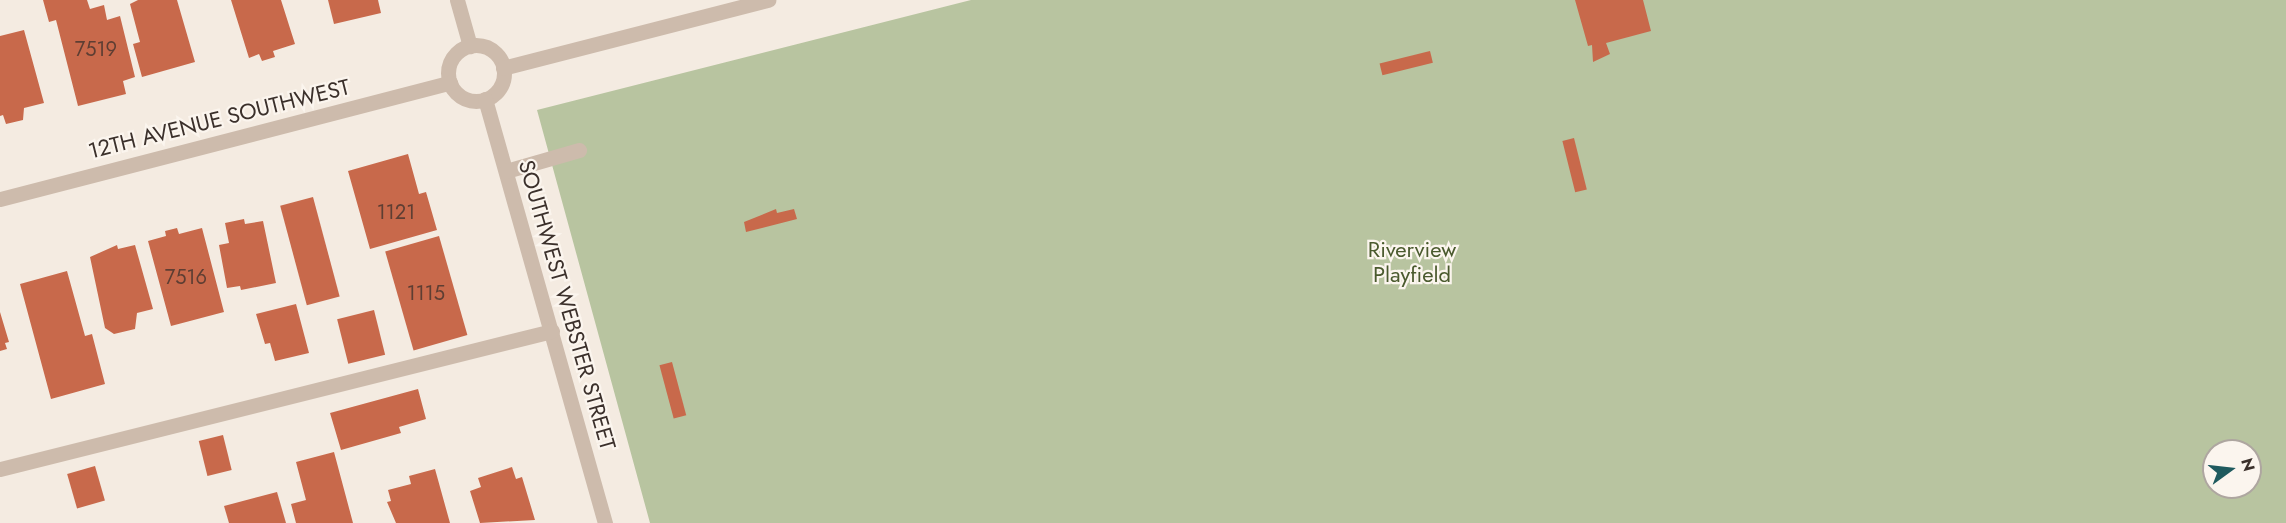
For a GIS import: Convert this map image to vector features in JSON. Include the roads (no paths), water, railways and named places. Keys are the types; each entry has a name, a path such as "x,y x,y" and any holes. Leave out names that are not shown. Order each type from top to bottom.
{"street":[{"path":"457,0 470,46"},
{"path":"503,68 768,0"},
{"path":"470,46 491,49 503,68 502,83 484,99 463,98 450,83 452,59 470,46"},
{"name":"12TH AVENUE SOUTHWEST","path":"0,199 450,83"},
{"name":"SOUTHWEST WEBSTER STREET","path":"484,99 605,523"},
{"path":"506,171 579,150"},
{"path":"0,469 552,331"}],"park label":[{"name":"Riverview Playfield","path":"1412,262"}]}
